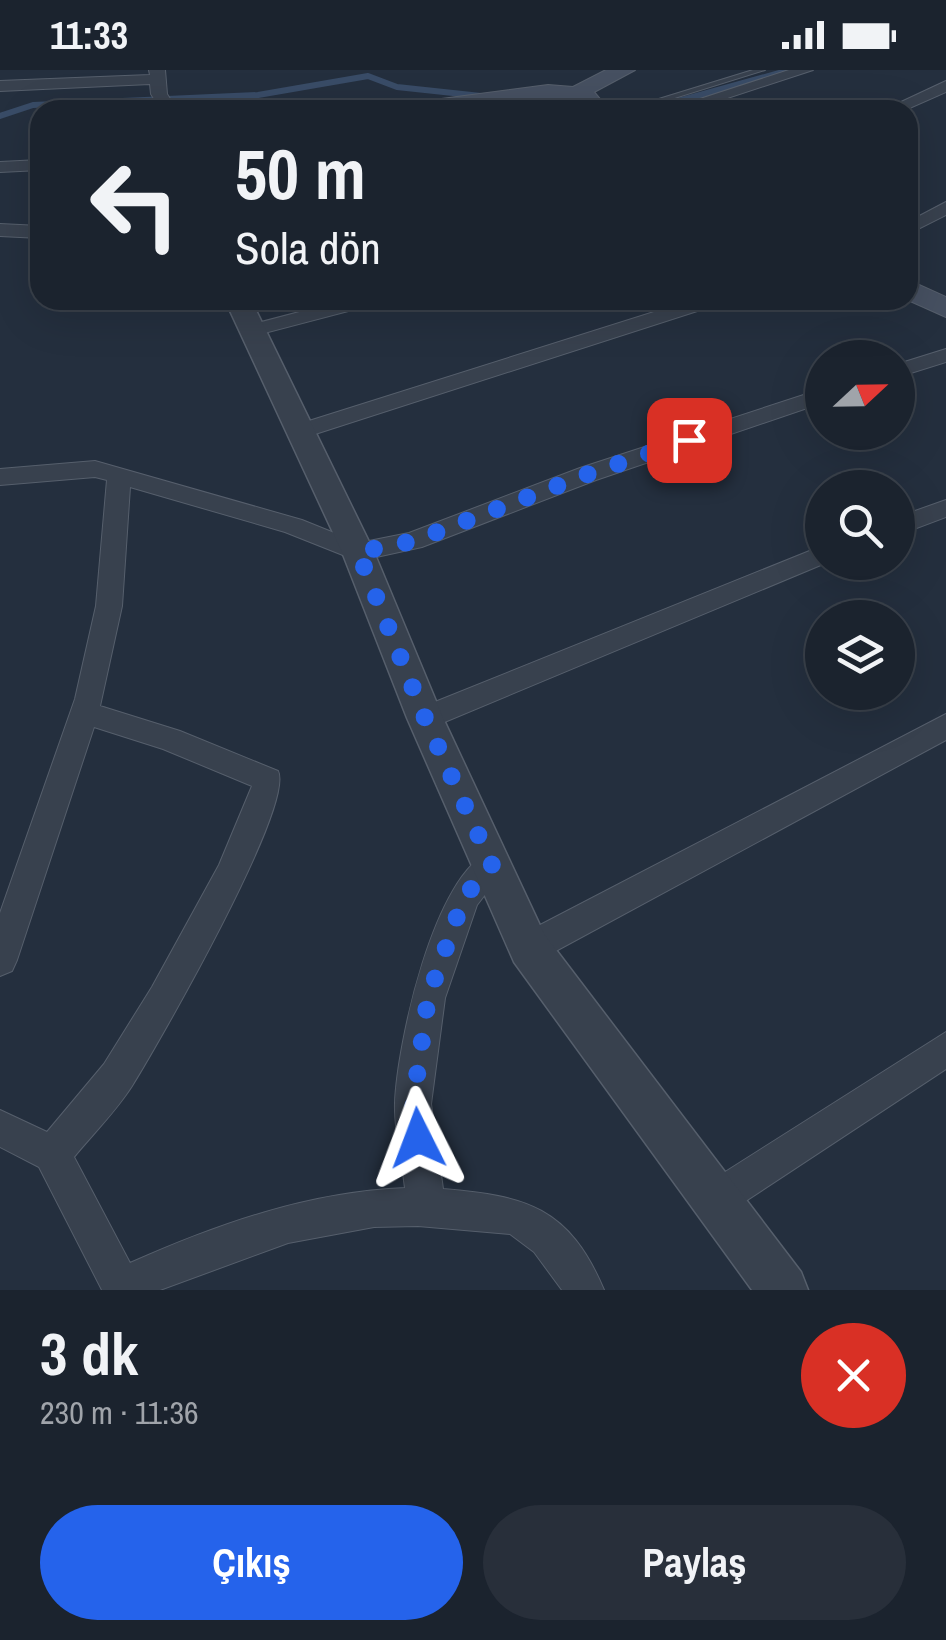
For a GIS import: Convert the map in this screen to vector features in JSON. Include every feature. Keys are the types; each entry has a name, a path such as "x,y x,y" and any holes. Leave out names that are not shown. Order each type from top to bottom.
{"main road":[{"path":"487,100 548,92 581,96 588,84 624,70"},
{"path":"918,278 946,291"},
{"path":"918,294 946,308"}],"street":[{"path":"707,100 806,70"},
{"path":"0,86 158,81"},
{"path":"914,100 946,86"},
{"path":"0,167 30,165"},
{"path":"918,222 946,207"},
{"path":"0,230 30,232"},
{"path":"287,310 246,315 358,552 425,718 529,948 783,1290"},
{"path":"301,431 681,310"},
{"path":"915,365 946,355"},
{"path":"0,478 95,469 293,526 358,552 414,541 588,474 805,402"},
{"path":"0,960 11,902 84,713 109,606 119,476"},
{"path":"915,520 946,508"},
{"path":"425,718 805,563"},
{"path":"52,1154 117,1077 164,999 230,875 262,805 268,780 170,739 84,713"},
{"path":"529,948 946,726"},
{"path":"427,1208 413,1104 428,998 464,897 492,865"},
{"path":"716,1199 946,1048"},
{"path":"0,1128 52,1154 123,1288 206,1248 303,1218 377,1206 516,1217 556,1246 584,1290"}],"lane":[{"path":"661,100 761,70"}],"waterway":[{"path":"682,100 790,70"},
{"path":"146,100 258,95 368,76 397,87 481,96"},
{"path":"0,116 30,106"}],"route":[{"path":"418,1138 413,1104 428,998 464,897 492,865 425,718 358,552 414,541 689,440"}]}
